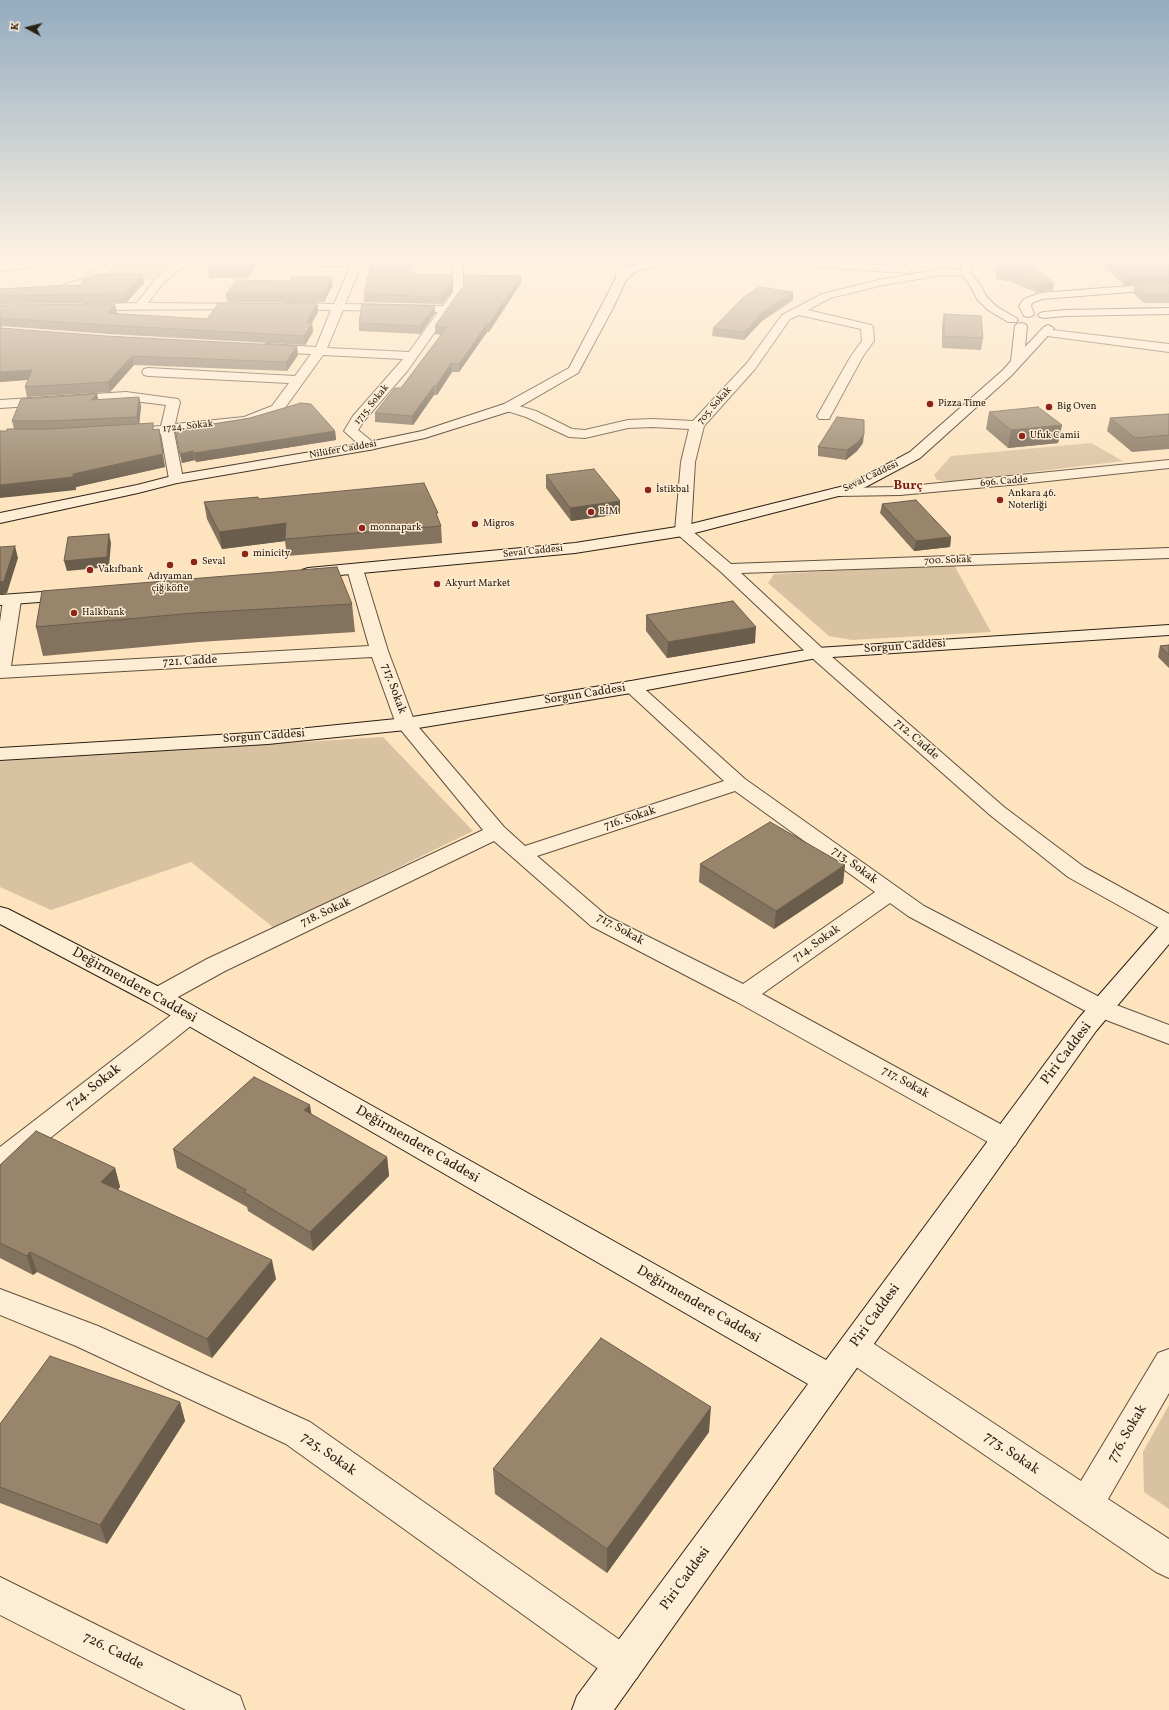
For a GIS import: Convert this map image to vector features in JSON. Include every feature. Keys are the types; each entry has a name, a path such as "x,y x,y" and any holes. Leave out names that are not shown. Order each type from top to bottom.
{"street":[{"name":"1724. Sokak","path":"115,434 246,421 277,409 320,351 325,338"},
{"name":"1715. Sokak","path":"369,446 352,431 358,419 412,356 426,338"},
{"name":"Nilüfer Caddesi","path":"0,518 138,489 176,479 369,446 425,434 509,406 538,392 574,370 591,338"},
{"name":"705. Sokak","path":"683,531 688,462 697,425 751,366 771,338"},
{"path":"824,416 857,356 868,341 868,338"},
{"path":"1016,338 1017,363"},
{"name":"Seval Caddesi","path":"294,574 575,548 683,531 853,488 914,455 1017,363 1040,338"},
{"path":"1095,338 1169,348"},
{"path":"258,348 412,356"},
{"path":"133,388 157,362"},
{"path":"148,372 298,380"},
{"path":"0,404 133,388 173,402 167,428 176,479"},
{"path":"509,406 531,414 569,433 585,434 628,424 653,423 697,425"},
{"name":"696. Cadde","path":"838,492 908,490 1166,467"},
{"name":"712. Cadde","path":"683,531 728,569 817,653 997,811 1076,872 1169,924"},
{"name":"700. Sokak","path":"728,569 1169,553"},
{"name":"717. Sokak","path":"355,569 379,651 406,724 496,832 521,854 599,921 744,995 1005,1139"},
{"path":"1,672 6,600 83,594"},
{"name":"Sorgun Caddesi","path":"0,754 268,738 406,724 631,688 817,653 1169,630"},
{"name":"721. Cadde","path":"1,672 379,651"},
{"name":"713. Sokak","path":"631,688 738,783 916,911 1102,1009 1169,1035"},
{"name":"716. Sokak","path":"521,854 738,783"},
{"name":"718. Sokak","path":"158,997 216,964 496,832"},
{"name":"714. Sokak","path":"744,995 891,892"},
{"name":"Değirmendere Caddesi","path":"0,914 158,997 831,1380"},
{"name":"Piri Caddesi","path":"591,1710 1087,1025 1169,929"},
{"name":"724. Sokak","path":"0,1162 188,1015"},
{"name":"725. Sokak","path":"0,1302 87,1336 298,1433 624,1665"},
{"name":"773. Sokak","path":"854,1348 1169,1560"},
{"name":"776. Sokak","path":"1086,1504 1169,1363"},
{"name":"726. Cadde","path":"0,1594 226,1710"}],"shaded area":[{"path":"1091,443 1123,461 949,482 937,480 934,475 951,456"},
{"path":"954,565 991,632 852,640 829,636 768,583 774,574"},
{"path":"383,737 473,831 274,928 191,862 51,910 0,887 0,761"},
{"path":"1169,1405 1169,1509 1144,1492 1143,1452"}],"building":[{"path":"0,338 140,338 297,346 286,362 132,356 108,382 25,387 32,370 0,372"},
{"path":"439,338 477,338 459,364 451,363 436,386 434,386 412,416 375,413 395,388 401,388"},
{"path":"97,394 91,400 139,397 137,417 50,421 12,421 21,399"},
{"path":"301,403 311,404 335,431 180,454 175,430 250,418"},
{"path":"1038,407 1062,425 1011,430 989,412"},
{"path":"1169,414 1169,435 1135,438 1110,418"},
{"path":"837,417 864,420 864,434 858,442 847,450 818,447"},
{"path":"153,423 153,430 159,429 163,454 73,474 73,477 0,485 0,431 7,431 7,429 49,429"},
{"path":"594,469 620,501 570,508 546,475"},
{"path":"424,483 438,513 436,513 441,526 285,539 286,523 219,532 204,502 258,497 259,499"},
{"path":"916,500 951,537 916,541 882,504"},
{"path":"109,534 107,557 64,561 68,537"},
{"path":"15,546 4,581 0,582 0,547"},
{"path":"337,567 352,604 194,613 36,627 42,591"},
{"path":"733,601 756,627 668,642 646,615"},
{"path":"1169,645 1169,655 1160,646"},
{"path":"770,822 845,865 776,911 700,864"},
{"path":"254,1077 310,1105 304,1110 387,1157 310,1232 244,1192 246,1190 173,1149"},
{"path":"36,1131 115,1168 101,1182 272,1260 207,1339 30,1252 27,1256 0,1243 0,1165"},
{"path":"601,1338 711,1407 607,1549 493,1469"},
{"path":"50,1356 180,1402 100,1525 0,1487 0,1424"}],"place":[{"name":"Pizza Time","path":"930,404"},
{"name":"Big Oven","path":"1049,407"},
{"name":"Ufuk Camii","path":"1022,436"},
{"name":"İstikbal","path":"648,490"},
{"name":"Ankara 46. Noterliği","path":"1000,500"},
{"name":"BİM","path":"591,512"},
{"name":"Migros","path":"475,524"},
{"name":"monnapark","path":"362,528"},
{"name":"minicity","path":"245,554"},
{"name":"Seval","path":"194,562"},
{"name":"Adıyaman çiğ köfte","path":"170,565"},
{"name":"Vakıfbank","path":"90,570"},
{"name":"Akyurt Market","path":"437,584"},
{"name":"Halkbank","path":"74,613"}],"district":[{"name":"Burç","path":"908,487"}]}
